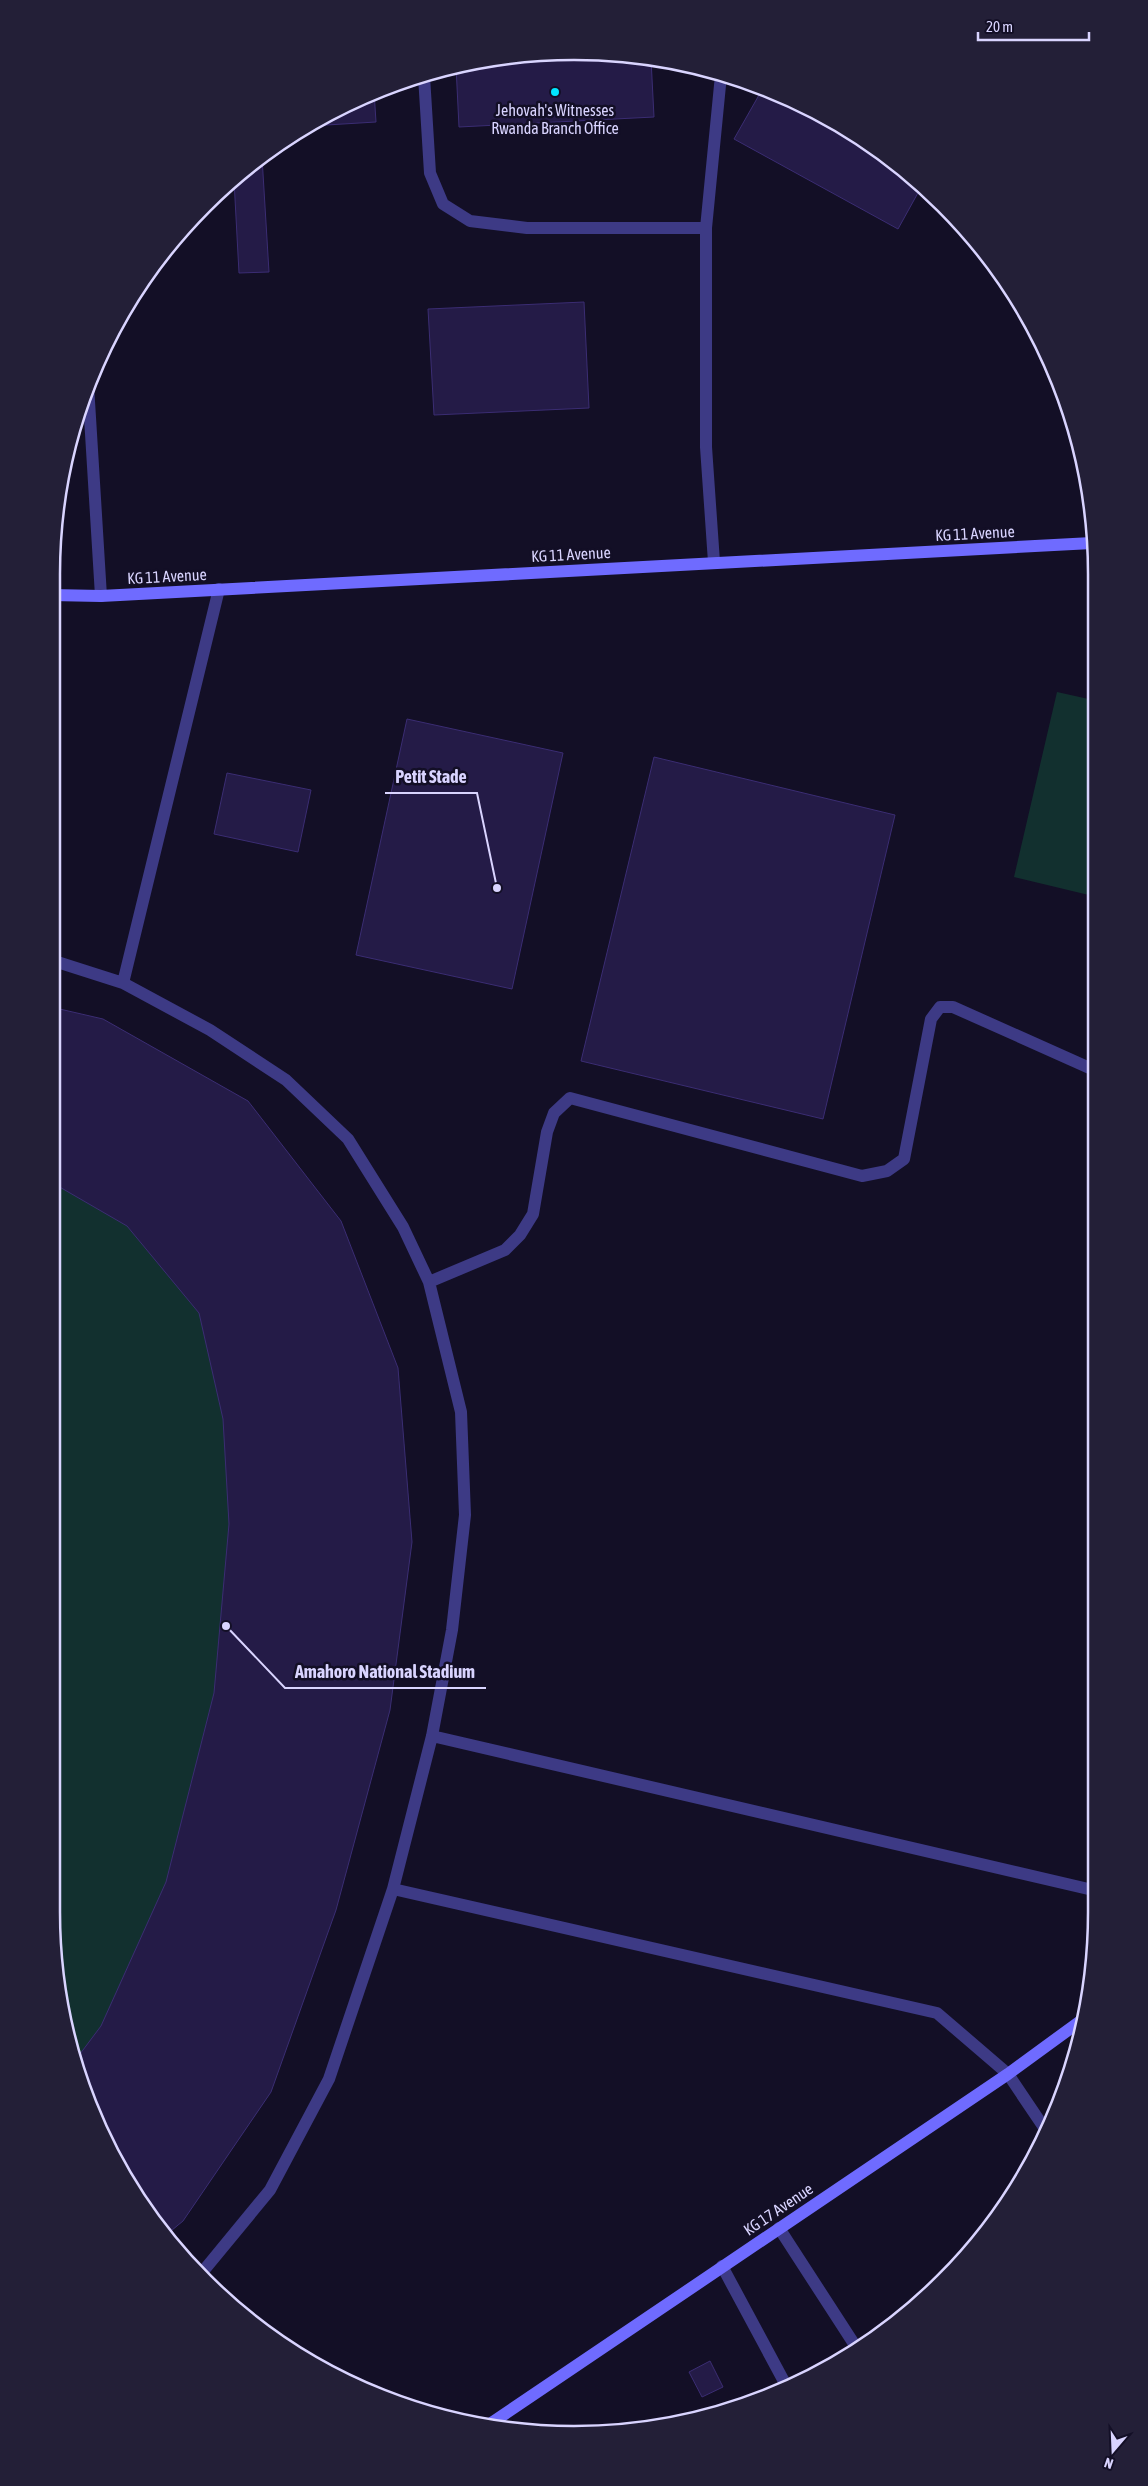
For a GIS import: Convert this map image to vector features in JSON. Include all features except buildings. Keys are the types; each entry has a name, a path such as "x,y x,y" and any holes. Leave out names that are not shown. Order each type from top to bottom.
{"main road":[{"name":"KG 11 Avenue","path":"60,595 101,596 1087,543"},
{"name":"KG 17 Avenue","path":"496,2420 1008,2074 1075,2025"}],"street":[{"path":"714,562 706,446 706,228 720,82"},
{"path":"424,83 430,173 443,204 470,221 527,228 706,228"},
{"path":"89,403 101,596"},
{"path":"123,983 219,589"},
{"path":"60,963 123,983 210,1030 286,1080 348,1139 403,1227 429,1282 461,1412 465,1515 452,1630 432,1736 393,1890 329,2079 270,2190 205,2268"},
{"path":"429,1282 505,1250 520,1235 533,1214 547,1132 554,1113 570,1098 862,1176 887,1171 904,1159 931,1019 940,1007 953,1007 1088,1067"},
{"path":"432,1736 1088,1889"},
{"path":"393,1890 937,2013 1008,2074 1042,2124"},
{"path":"779,2228 853,2343"},
{"path":"722,2266 784,2381"}],"green space":[{"path":"1057,692 1088,699 1088,895 1014,877"},
{"path":"60,1016 398,1368 412,1542 390,1710 336,1910 271,2092 183,2221 171,2231 147,2198 113,2139 87,2077 70,2012 64,1979 60,1912"}],"place":[{"name":"Jehovah's Witnesses Rwanda Branch Office","path":"555,92"},
{"name":"Petit Stade","path":"497,888"},
{"name":"Amahoro National Stadium","path":"226,1626"}]}
